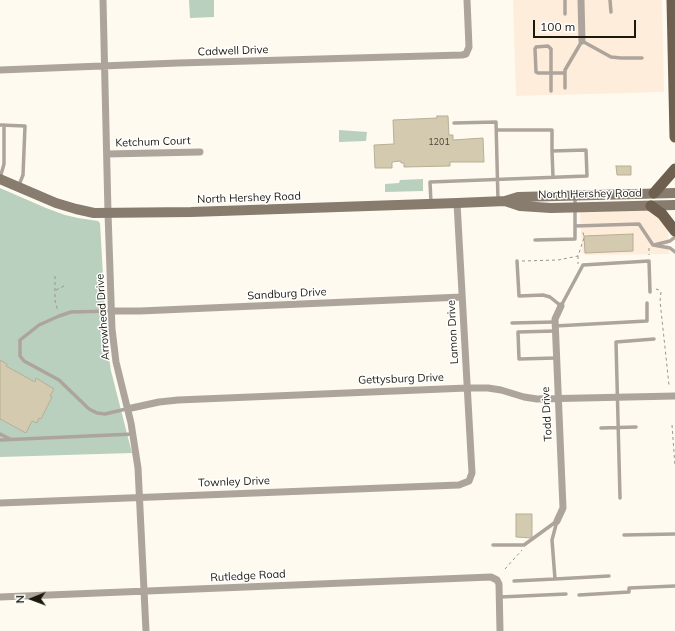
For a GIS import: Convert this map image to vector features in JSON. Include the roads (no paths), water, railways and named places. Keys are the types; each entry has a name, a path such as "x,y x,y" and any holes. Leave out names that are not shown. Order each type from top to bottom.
{"main road":[{"path":"672,0 675,137"},
{"path":"654,194 675,169"},
{"name":"North Hershey Road","path":"0,179 56,203 76,210 94,213 502,202 520,206 575,208 675,205"},
{"name":"North Hershey Road","path":"502,202 518,197 675,193"},
{"path":"651,206 662,214 675,231"}],"street":[{"name":"Arrowhead Drive","path":"103,0 108,213 113,311 112,329 116,362 133,434 138,468 146,631"},
{"name":"Cadwell Drive","path":"0,70 457,56 466,53 469,47 468,0"},
{"path":"581,0 582,41"},
{"name":"Ketchum Court","path":"107,154 200,152"},
{"name":"Lamon Drive","path":"457,203 472,473 468,482"},
{"name":"Sandburg Drive","path":"113,311 148,311 462,297"},
{"name":"Todd Drive","path":"557,521 563,508 555,319 561,306"},
{"name":"Gettysburg Drive","path":"127,409 159,402 178,400 467,388 488,388 501,390 524,397 537,399 618,396 675,396"},
{"name":"Townley Drive","path":"0,503 459,485 468,482"},
{"name":"Rutledge Road","path":"0,597 491,577 499,584 500,597"},
{"path":"500,597 500,631"}],"lane":[{"path":"565,0 565,14"},
{"path":"610,0 610,12"},
{"path":"565,88 565,70 582,41 611,57 642,58"},
{"path":"551,91 551,73 551,49 548,46 538,46 535,49 536,72 551,73 565,73"},
{"path":"454,123 496,122 498,180 502,202"},
{"path":"0,179 4,164 2,126 25,126 23,175 18,186"},
{"path":"497,130 552,130 553,177"},
{"path":"431,204 430,182 587,176 586,150 552,151"},
{"path":"535,240 575,239 575,196"},
{"path":"575,226 639,224 654,245 670,248 675,252"},
{"path":"654,245 670,241 675,237"},
{"path":"518,261 519,296 543,295 550,297 561,306 583,265 649,262 650,292"},
{"path":"556,358 519,359 518,332 555,326 647,321 647,303"},
{"path":"113,311 72,312 39,325 20,340 20,356 24,361 59,380 89,409 105,414 127,409"},
{"path":"512,323 555,326"},
{"path":"620,498 616,342 654,339"},
{"path":"601,428 636,427"},
{"path":"0,434 11,439"},
{"path":"0,440 133,434"},
{"path":"493,545 524,545 557,521"},
{"path":"555,579 552,540 557,521"},
{"path":"624,535 675,534"},
{"path":"514,581 609,576"},
{"path":"579,595 629,592 629,588 675,586"},
{"path":"500,597 566,594"}]}
